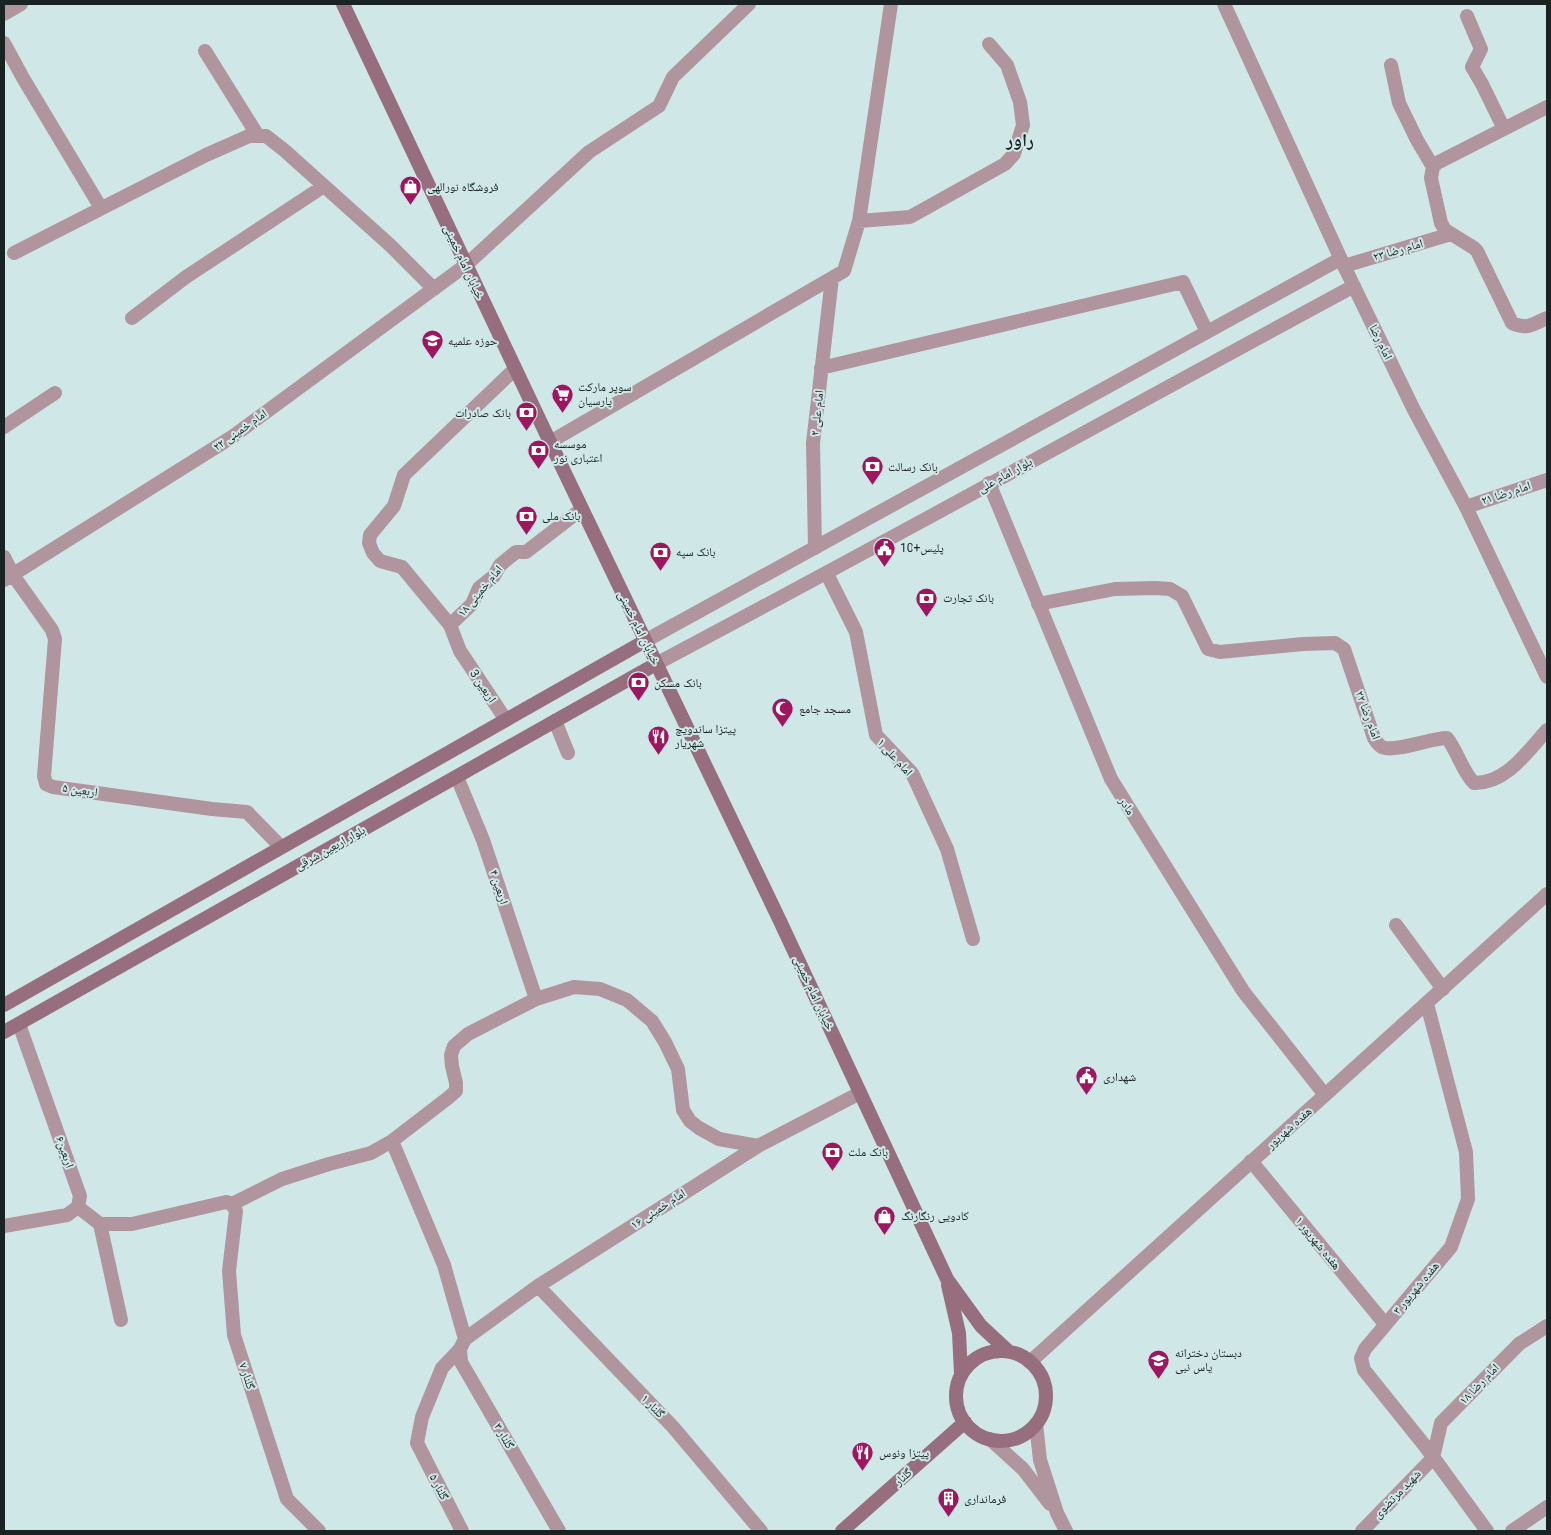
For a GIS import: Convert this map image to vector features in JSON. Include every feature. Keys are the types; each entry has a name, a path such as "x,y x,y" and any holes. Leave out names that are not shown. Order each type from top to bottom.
{"main road":[{"name":"خیابان امام خمینی","path":"343,4 515,369 780,921 947,1279"},
{"name":"بلوار اربعین شرقی","path":"4,1005 645,641"},
{"name":"بلوار اربعین شرقی","path":"4,1032 656,664"},
{"path":"947,1279 981,1326 1008,1351 1026,1358 1038,1371 1046,1388 1045,1407 1036,1424 1022,1436 1003,1441 984,1438 968,1427 959,1412 955,1393 961,1374 959,1333 947,1279"},
{"path":"961,1374 972,1361 980,1356 989,1352 1008,1351"},
{"name":"گلنار","path":"842,1531 965,1422"}],"street":[{"path":"4,14 21,4"},
{"name":"امام خمینی ۲۲","path":"8,578 232,437 466,265 590,152 659,106 673,77 749,4"},
{"path":"550,442 844,271 859,222 891,4"},
{"name":"امام رضا","path":"1224,4 1342,262 1414,410 1466,507 1547,677"},
{"path":"1467,16 1481,49 1472,67 1504,129"},
{"path":"4,43 101,208"},
{"path":"859,222 910,217 1005,164 1014,154 1022,125 1020,102 1007,65 990,44"},
{"path":"205,51 258,136"},
{"path":"1391,65 1399,103 1433,168"},
{"path":"1547,107 1436,163 1431,178 1441,223 1445,230 1477,251 1512,323 1521,327 1530,326 1547,318"},
{"path":"14,253 206,155 249,136 266,136 391,246 434,289"},
{"path":"132,318 186,277 324,186"},
{"name":"امام رضا ۲۳","path":"1342,262 1451,234"},
{"path":"645,641 1208,332 1342,262"},
{"name":"امام علی ۲","path":"815,548 814,443 832,278"},
{"path":"821,368 1183,282 1208,332"},
{"name":"بلوار امام علی","path":"656,664 827,574 1354,286"},
{"path":"450,625 402,567 380,561 369,543 370,534 394,506 404,475 515,369"},
{"path":"4,427 55,393"},
{"name":"امام رضا ۲۱","path":"1466,507 1547,480"},
{"name":"مادر","path":"989,484 1111,779 1243,991 1325,1095"},
{"name":"امام خمینی ۱۸","path":"460,651 450,625 472,604 479,588 494,576 500,566 516,552 526,552 582,509"},
{"name":"اربعین ۵","path":"4,557 8,578 52,630 55,640 44,776 46,784 53,787 202,808 247,812 281,848"},
{"name":"امام علی ۱","path":"827,574 856,632 876,735 912,773 947,849 973,939"},
{"name":"امام رضا ۲۲","path":"1038,604 1115,589 1156,588 1170,590 1182,596 1208,649 1220,652 1335,643 1344,649 1374,738 1378,743 1382,747 1396,748 1438,738 1447,738 1453,745 1469,778 1474,783 1481,783 1496,778 1510,770 1547,730"},
{"name":"اربعین 3","path":"460,651 506,720"},
{"path":"555,721 568,753"},
{"name":"اربعین ۴","path":"457,777 483,840 536,999"},
{"name":"هفده شهریور","path":"1030,1362 1547,894"},
{"path":"1396,925 1443,989"},
{"path":"4,1226 67,1215 78,1207 100,1224 132,1224 226,1202 232,1204 282,1179 371,1152 392,1141 456,1090 452,1060 454,1046 468,1034 536,999 574,988 600,988 627,1000 652,1021 678,1069 683,1110 690,1121 720,1139 758,1146"},
{"name":"هفده شهریور ۳","path":"1427,1004 1466,1152 1468,1199 1451,1247 1385,1324 1365,1349 1361,1358 1364,1370 1486,1531"},
{"name":"اربعین۶","path":"19,1024 80,1196 78,1207"},
{"name":"امام خمینی ۱۶","path":"417,1443 422,1417 442,1368 463,1344 538,1286 758,1146 860,1093"},
{"name":"گلنار ۳","path":"392,1141 444,1264 463,1344 462,1362 558,1531"},
{"name":"هفده شهریور ۱","path":"1251,1162 1385,1324"},
{"name":"گلنار ۷","path":"232,1204 236,1211 228,1270 234,1335 287,1499 319,1531"},
{"path":"100,1224 121,1320"},
{"name":"گلنار ۱","path":"538,1286 673,1427 762,1531"},
{"name":"امام رضا ۱۸","path":"1432,1458 1442,1423 1518,1344 1547,1326"},
{"path":"1036,1424 1040,1460 1057,1513 1066,1531"},
{"path":"990,1439 1023,1469 1057,1513"},
{"name":"گلنار ۵","path":"417,1443 462,1531"},
{"name":"شهید مرتضوی","path":"1362,1531 1432,1458"},
{"path":"1512,1531 1547,1507"}],"place":[{"name":"فروشگاه نورالهی","path":"411,206"},
{"name":"حوزه علمیه","path":"432,360"},
{"name":"سوپر مارکت پارسیان","path":"562,413"},
{"name":"بانک صادرات","path":"527,432"},
{"name":"موسسه اعتباری نور","path":"538,470"},
{"name":"بانک رسالت","path":"872,486"},
{"name":"بانک ملی","path":"526,535"},
{"name":"پلیس+10","path":"884,567"},
{"name":"بانک سپه","path":"660,571"},
{"name":"بانک تجارت","path":"927,617"},
{"name":"بانک مسکن","path":"638,702"},
{"name":"مسجد جامع","path":"783,728"},
{"name":"پیتزا ساندویچ شهریار","path":"659,755"},
{"name":"شهداری","path":"1087,1096"},
{"name":"بانک ملت","path":"832,1171"},
{"name":"کادویی رنگارنگ","path":"885,1235"},
{"name":"دبستان دخترانه یاس نبی","path":"1159,1379"},
{"name":"پیتزا ونوس","path":"863,1472"},
{"name":"فرمانداری","path":"948,1518"}],"district":[{"name":"راور","path":"1020,139"}]}
